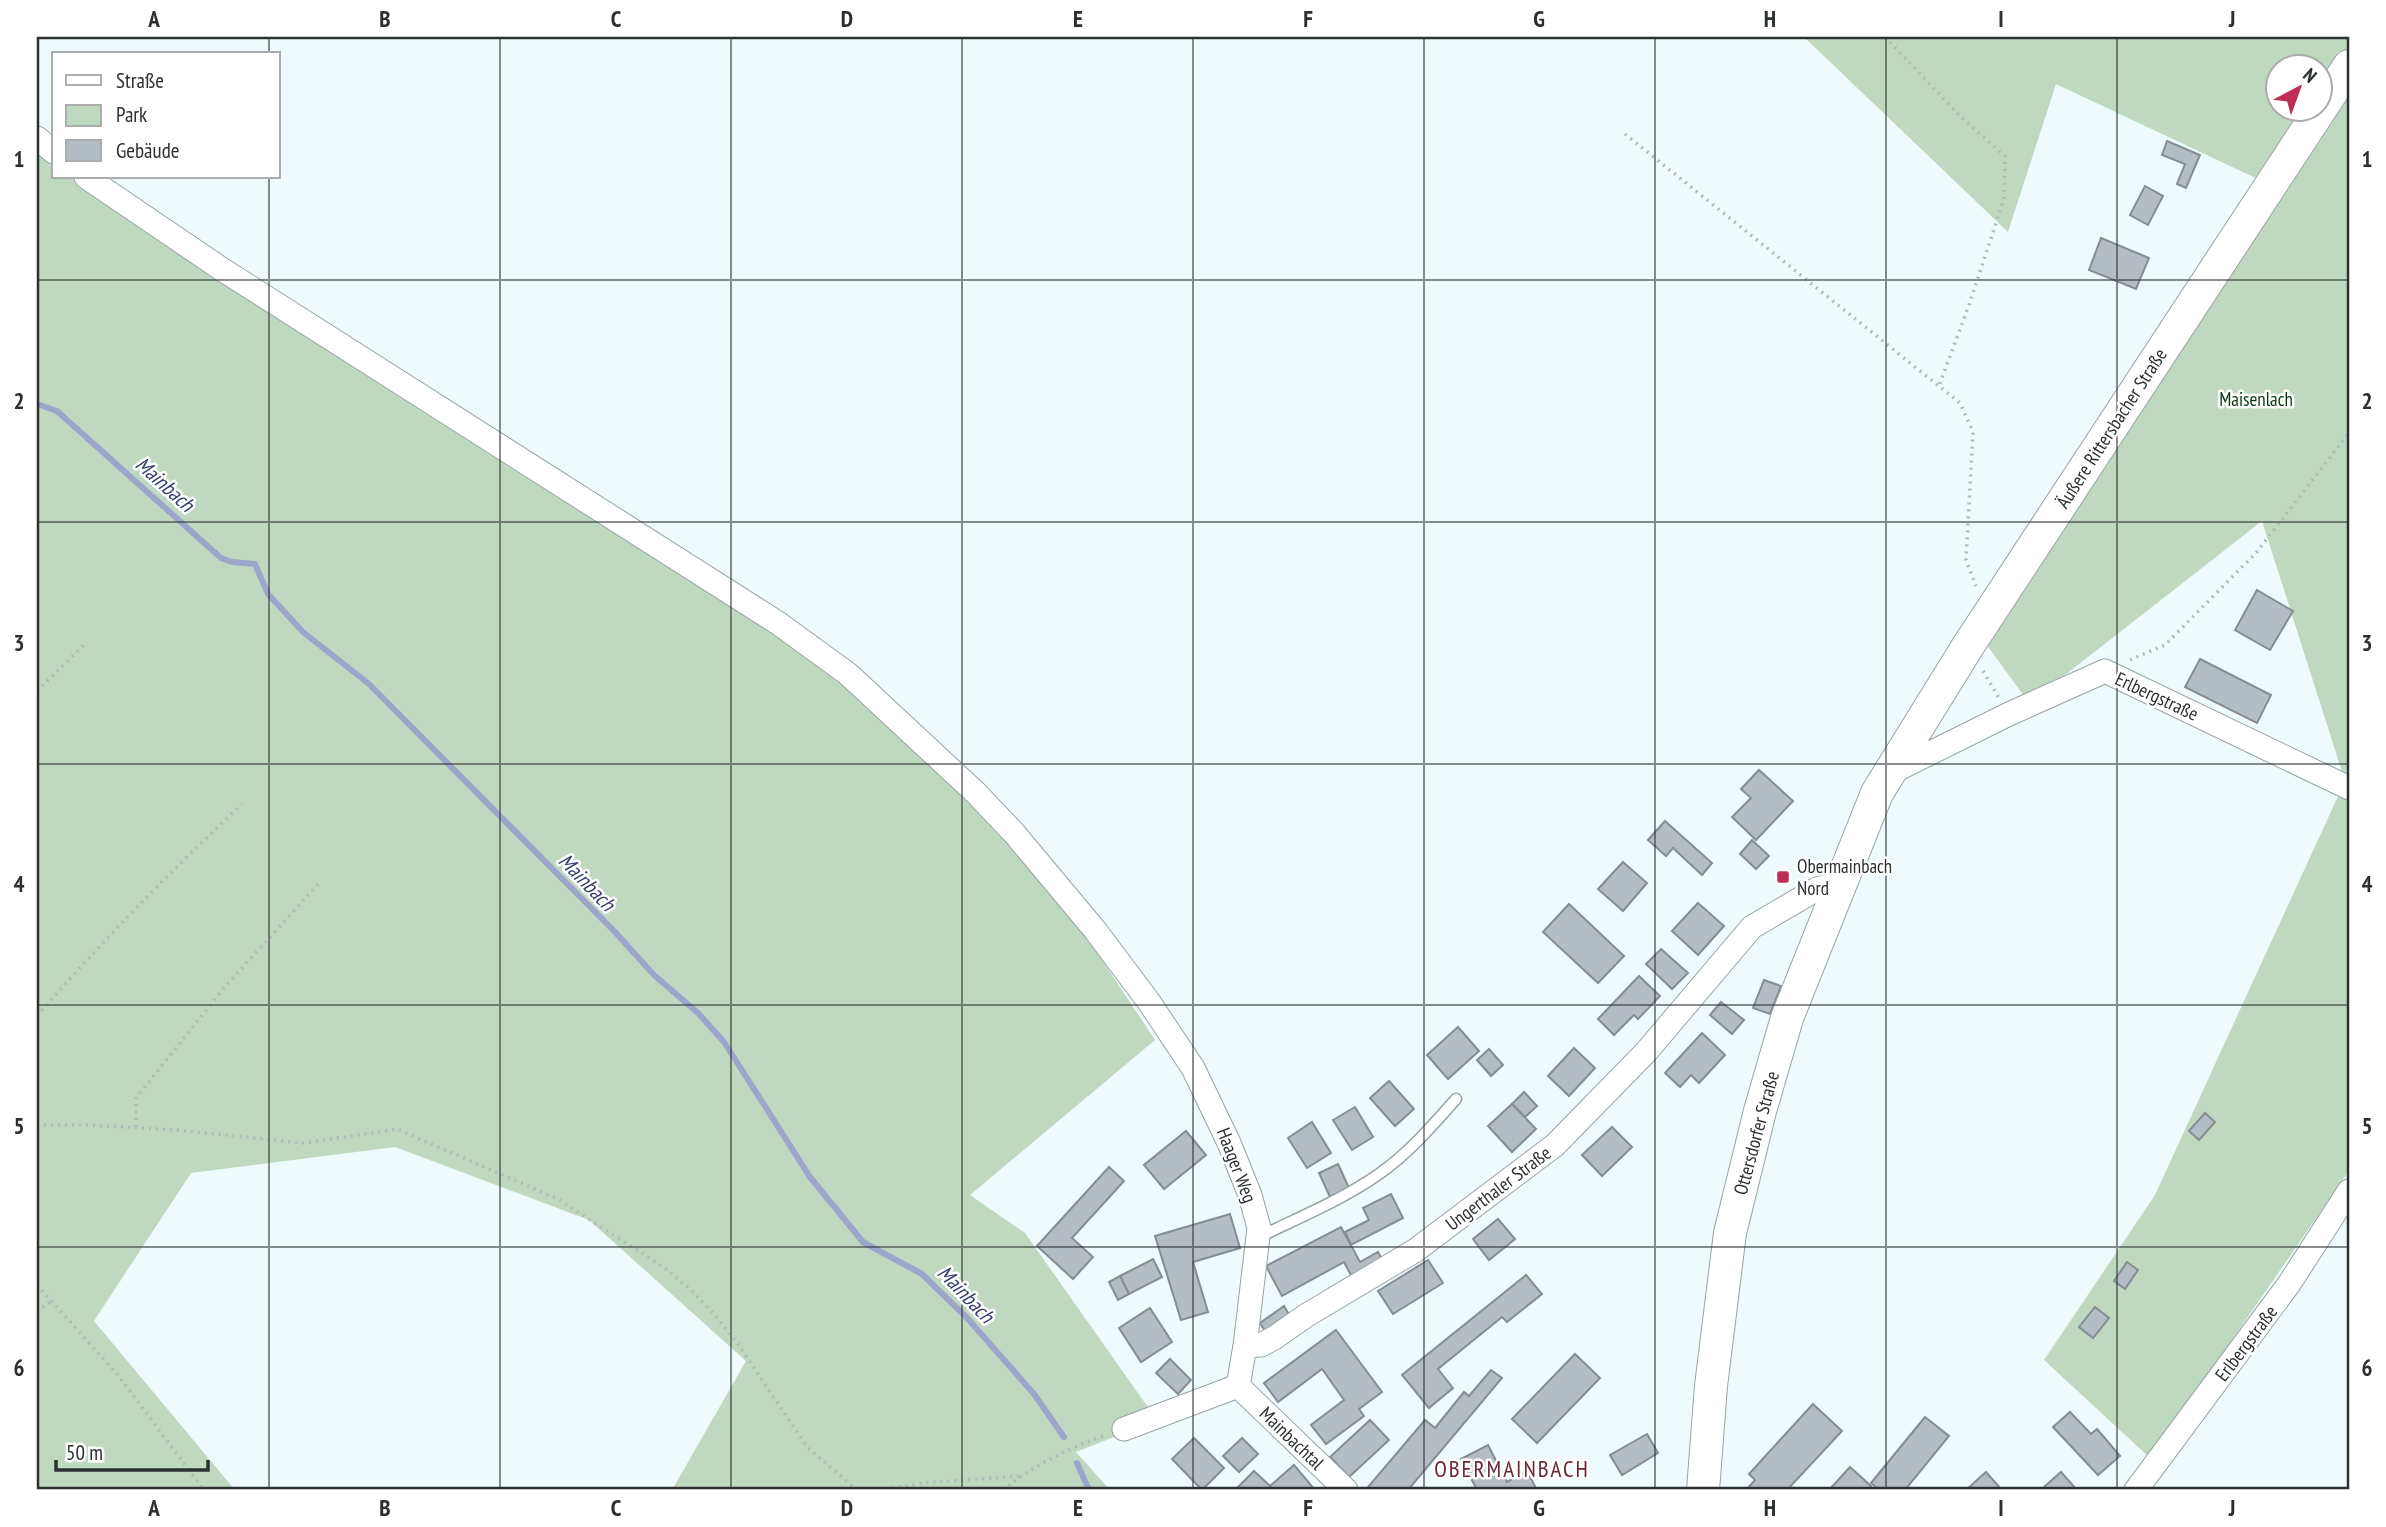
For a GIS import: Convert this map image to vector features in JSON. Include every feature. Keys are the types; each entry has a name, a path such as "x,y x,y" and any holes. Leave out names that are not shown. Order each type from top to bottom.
{"main road":[{"name":"Äußere Rittersbacher Straße","path":"1883,783 1968,646 2349,66"},
{"name":"Ottersdorfer Straße","path":"1703,1490 1711,1386 1730,1233 1760,1111 1787,1018 1883,783"}],"street":[{"path":"37,138 52,150"},
{"name":"Haager Weg","path":"87,178 223,270 778,623 848,674 976,793 1014,833 1095,930 1149,1002 1193,1068 1213,1106 1250,1195 1259,1228 1245,1346"},
{"name":"Erlbergstraße","path":"1883,783 2009,714 2105,671 2349,788"},
{"name":"Ungerthaler Straße","path":"1245,1346 1261,1345 1274,1338 1307,1315 1416,1250 1555,1145 1646,1052 1752,927 1817,890 1840,883"},
{"name":"Erlbergstraße","path":"2136,1490 2289,1284 2349,1191"},
{"path":"1124,1429 1238,1386 1245,1346"},
{"name":"Mainbachtal","path":"1238,1386 1346,1490"}],"lane":[{"path":"1256,1238 1345,1196 1382,1172 1432,1127 1456,1099"}],"path":[{"path":"1885,37 1960,116 2005,156 2004,199 1939,386"},
{"path":"1625,134 1960,403 1973,432 1966,561 1976,586"},
{"path":"2105,671 2165,645 2256,553 2349,433"},
{"path":"37,691 87,642"},
{"path":"1968,646 2009,714"},
{"path":"37,1016 165,876 242,804"},
{"path":"136,1127 136,1098 224,988 320,882"},
{"path":"37,1125 136,1127 304,1143 397,1129 558,1199 665,1268 693,1292 738,1344 807,1447 858,1490"},
{"path":"37,1285 117,1374 204,1490"},
{"path":"37,1312 51,1301"},
{"path":"1003,1490 1020,1476 1060,1454 1124,1429"},
{"path":"878,1490 922,1483 1020,1476"}],"green space":[{"name":"Maisenlach","path":"1804,37 2349,37 2349,1171 2150,1458 2044,1360 2155,1195 2345,781 2262,521 2029,703 1984,641 2281,190 2056,84 2008,232"},
{"path":"37,133 52,145 52,178 96,178 825,656 1028,848 1155,1040 970,1195 1025,1233 1157,1420 1076,1452 1110,1490 672,1490 746,1361 589,1220 395,1147 191,1173 94,1321 235,1490 37,1490"}],"building":[{"path":"2167,141 2200,155 2186,188 2177,184 2185,164 2162,155"},
{"path":"2145,186 2163,196 2148,225 2130,215"},
{"path":"2101,238 2149,258 2136,289 2089,270"},
{"path":"2257,590 2293,611 2270,650 2235,630"},
{"path":"2200,659 2271,695 2257,723 2185,687"},
{"path":"1759,770 1793,801 1756,840 1732,817 1751,798 1741,789"},
{"path":"1665,821 1712,863 1702,875 1673,848 1666,856 1648,840"},
{"path":"1752,840 1769,856 1756,869 1740,854"},
{"path":"1623,862 1647,883 1623,911 1598,889"},
{"path":"1698,903 1724,926 1698,955 1672,931"},
{"path":"1569,904 1624,956 1598,983 1543,932"},
{"path":"1661,949 1688,973 1672,989 1646,964"},
{"path":"1639,976 1660,996 1638,1019 1634,1015 1614,1035 1598,1019"},
{"path":"1764,980 1781,986 1770,1014 1753,1008"},
{"path":"1721,1002 1744,1020 1732,1034 1710,1015"},
{"path":"1458,1027 1479,1051 1448,1079 1427,1055"},
{"path":"1702,1033 1725,1055 1699,1083 1691,1075 1680,1087 1665,1073"},
{"path":"1574,1048 1595,1068 1569,1096 1548,1076"},
{"path":"1489,1049 1503,1065 1491,1076 1477,1060"},
{"path":"1389,1081 1414,1109 1395,1126 1370,1098"},
{"path":"1524,1092 1537,1106 1525,1117 1512,1104"},
{"path":"1512,1104 1536,1129 1512,1152 1488,1126"},
{"path":"1355,1107 1373,1137 1352,1150 1333,1120"},
{"path":"2205,1113 2215,1122 2199,1140 2189,1131"},
{"path":"1312,1122 1331,1153 1307,1168 1288,1138"},
{"path":"1612,1127 1632,1147 1602,1176 1582,1155"},
{"path":"1186,1131 1206,1155 1164,1189 1144,1165"},
{"path":"1338,1164 1349,1188 1330,1197 1319,1173"},
{"path":"1109,1167 1124,1181 1072,1238 1093,1257 1073,1279 1037,1246"},
{"path":"1391,1194 1403,1218 1351,1245 1345,1232 1369,1220 1363,1208"},
{"path":"1230,1214 1240,1248 1193,1262 1208,1312 1181,1320 1155,1236"},
{"path":"1498,1219 1515,1239 1489,1260 1473,1239"},
{"path":"1341,1227 1360,1262 1378,1252 1384,1264 1354,1281 1344,1262 1282,1296 1266,1266"},
{"path":"1153,1259 1162,1277 1129,1294 1120,1276"},
{"path":"1428,1260 1443,1283 1393,1314 1378,1291"},
{"path":"2127,1262 2138,1270 2125,1289 2114,1281"},
{"path":"1526,1275 1542,1294 1507,1322 1502,1317 1438,1369 1453,1388 1429,1408 1402,1375"},
{"path":"1120,1276 1129,1294 1118,1300 1109,1282"},
{"path":"1284,1306 1291,1318 1267,1334 1260,1323"},
{"path":"2095,1307 2109,1318 2093,1338 2079,1327"},
{"path":"1150,1308 1172,1342 1141,1362 1119,1328"},
{"path":"1336,1330 1382,1392 1359,1409 1364,1416 1326,1444 1311,1425 1344,1400 1322,1369 1278,1402 1264,1383"},
{"path":"1575,1354 1600,1378 1537,1443 1512,1419"},
{"path":"1170,1359 1191,1380 1178,1394 1156,1373"},
{"path":"1491,1370 1502,1378 1408,1490 1372,1490 1368,1487 1425,1420 1435,1428 1464,1392 1469,1396"},
{"path":"1813,1404 1842,1431 1787,1490 1746,1490 1755,1480 1749,1474"},
{"path":"2070,1412 2091,1434 2097,1429 2120,1456 2098,1475 2053,1427"},
{"path":"1925,1417 1949,1436 1905,1490 1879,1490 1871,1483"},
{"path":"1370,1420 1389,1440 1349,1477 1330,1457"},
{"path":"1647,1434 1658,1453 1622,1475 1610,1455"},
{"path":"1194,1438 1224,1468 1202,1490 1172,1459"},
{"path":"1242,1438 1258,1454 1239,1472 1223,1456"},
{"path":"1488,1445 1507,1482 1527,1471 1537,1490 1477,1490 1461,1459"},
{"path":"1294,1465 1315,1490 1273,1490 1270,1486"},
{"path":"1850,1467 1871,1486 1867,1490 1829,1490"},
{"path":"1254,1471 1273,1490 1235,1490"},
{"path":"1986,1472 2002,1490 1966,1490"},
{"path":"2061,1472 2077,1490 2047,1490 2044,1487"}],"waterway":[{"name":"Mainbach","path":"37,404 57,411 221,558 255,564 268,594 303,632 369,684 615,932 654,975 698,1013 724,1042 810,1177 863,1242 922,1274 968,1319 1034,1394 1064,1437"},
{"name":"Mainbach","path":"1077,1463 1089,1490"}],"place":[{"name":"Obermainbach Nord","path":"1783,877"}],"district":[{"name":"OBERMAINBACH","path":"1512,1468"}]}
